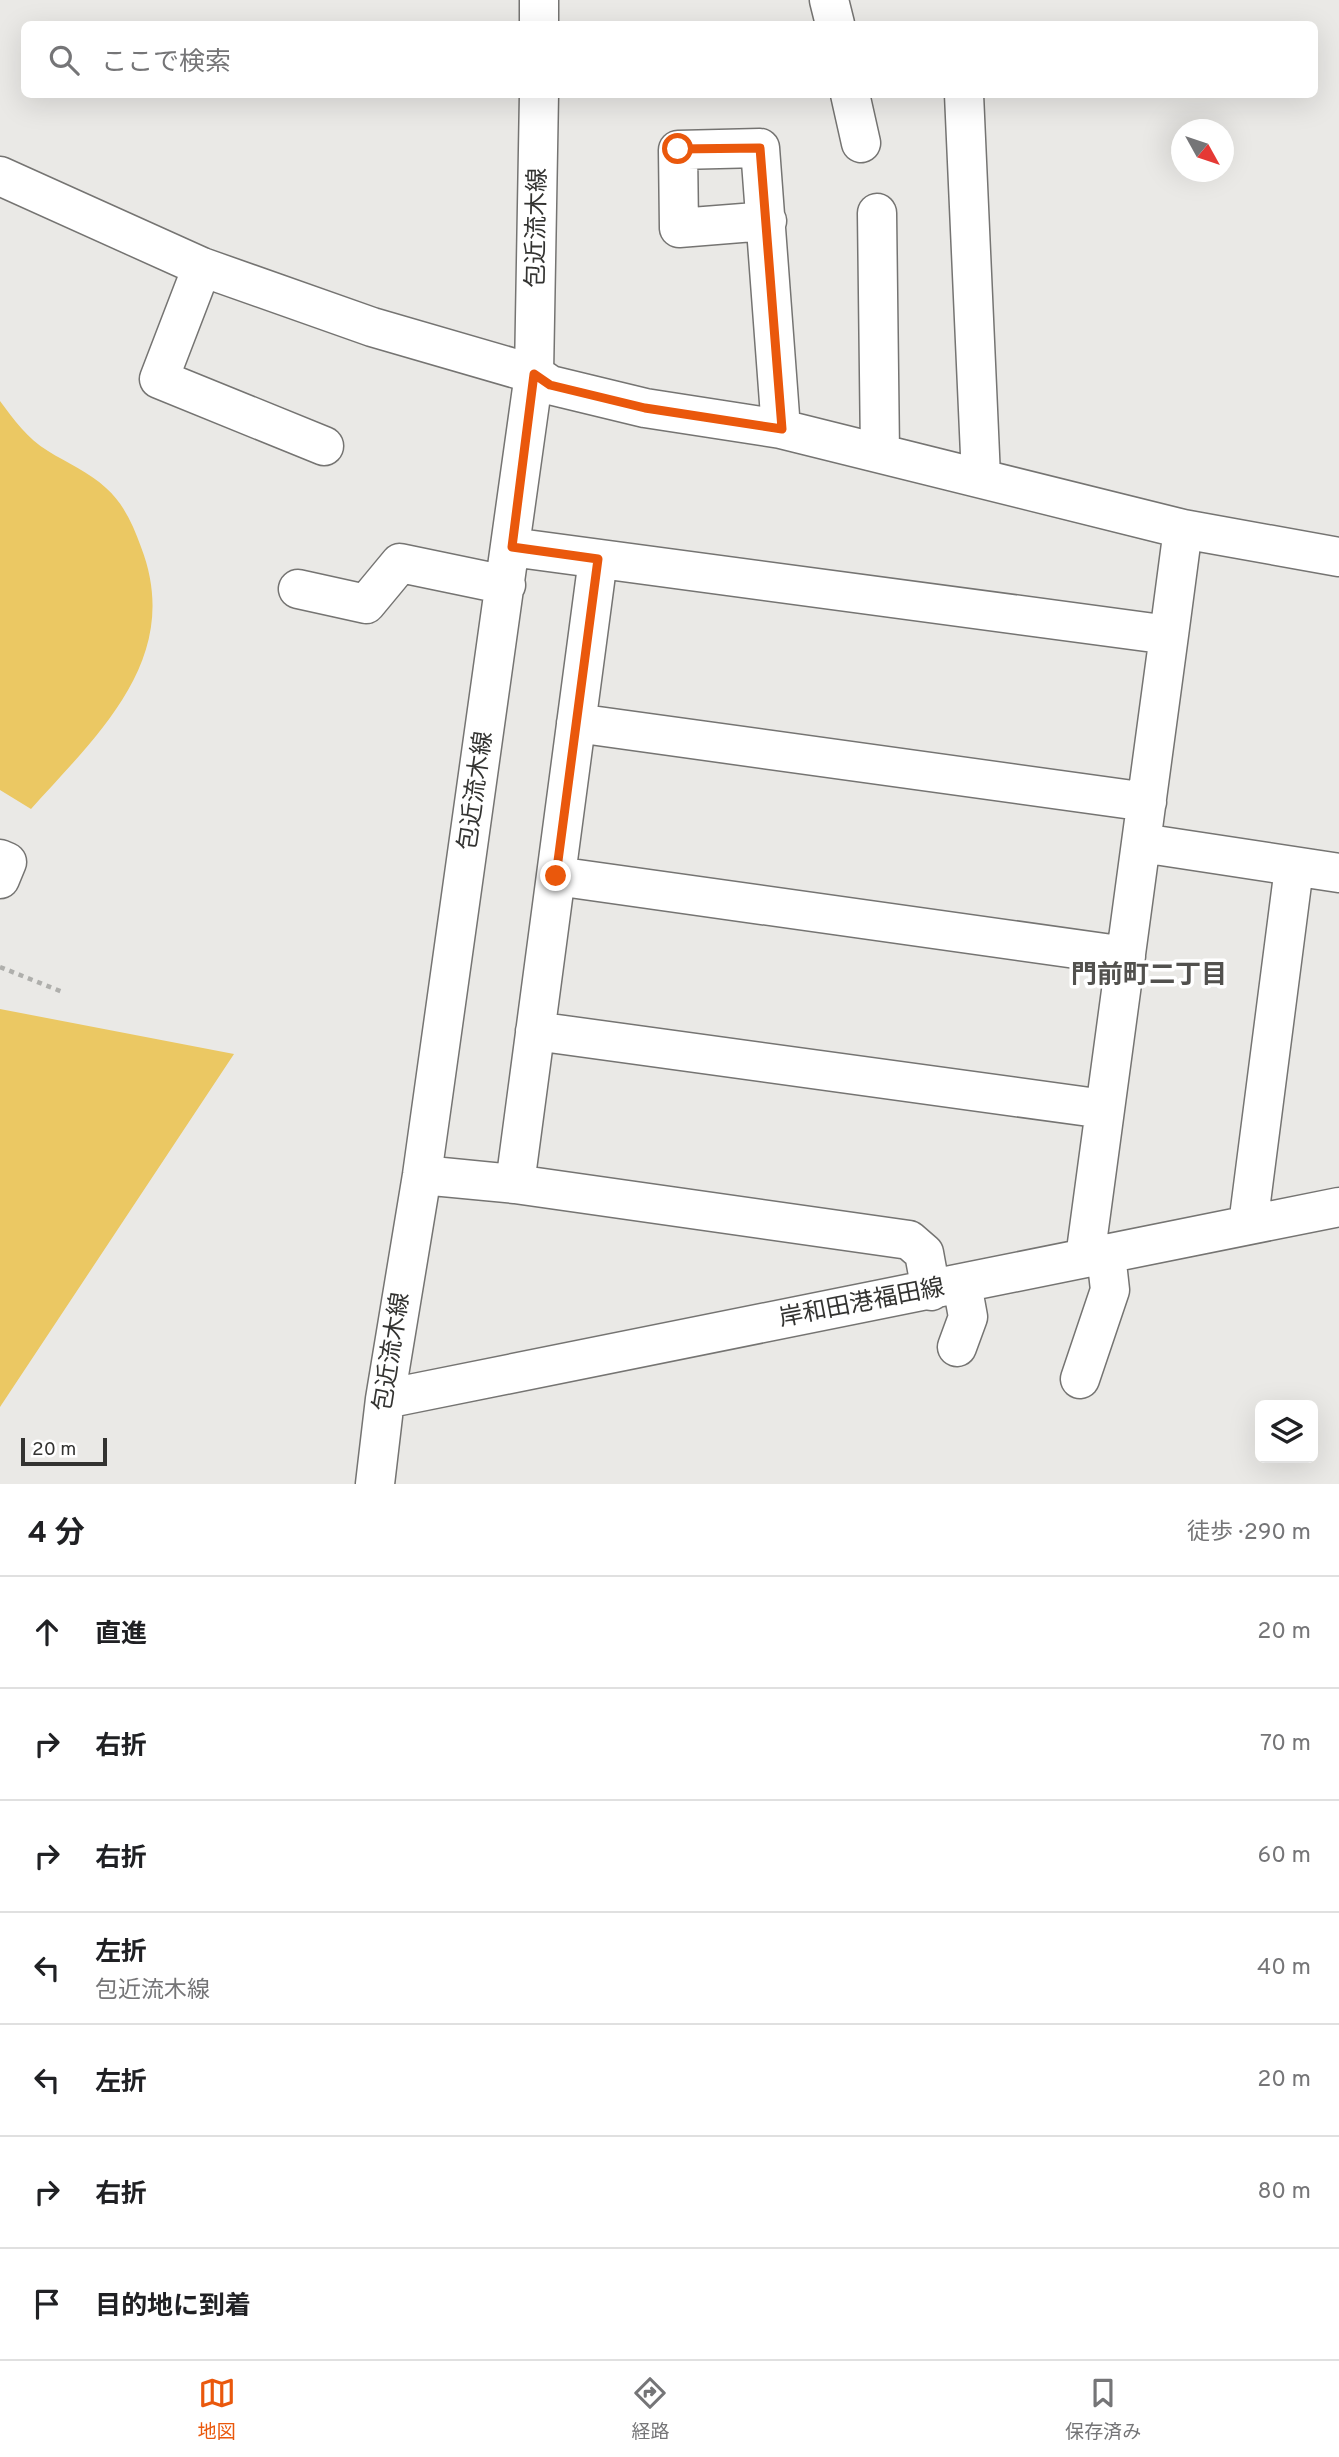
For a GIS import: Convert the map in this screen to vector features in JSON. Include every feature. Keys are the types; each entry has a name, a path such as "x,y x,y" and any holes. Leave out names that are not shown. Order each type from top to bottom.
{"street":[{"path":"539,0 539,21"},
{"name":"包近流木線","path":"374,1484 385,1399 422,1175 512,547 534,374 539,98"},
{"path":"851,98 861,143"},
{"path":"964,98 981,477"},
{"path":"0,176 202,267 372,327 534,374 550,385 645,408 782,429 1183,529 1339,557"},
{"path":"877,213 880,452"},
{"path":"767,221 782,429"},
{"path":"202,267 159,379 324,446"},
{"path":"1080,1379 1110,1290 1096,1256 1104,1109 1183,529"},
{"path":"512,547 1169,635"},
{"path":"515,1184 598,559"},
{"path":"298,589 366,604 400,563 506,585"},
{"path":"576,723 1147,802"},
{"path":"1142,843 1339,873"},
{"path":"0,859 6,862 0,879"},
{"path":"1248,1224 1294,868"},
{"path":"556,876 1126,956"},
{"path":"536,1031 1104,1109"},
{"path":"422,1175 515,1184 909,1240 924,1253 968,1317 957,1347"},
{"name":"岸和田港福田線","path":"385,1399 1339,1207"}],"path":[{"path":"0,967 65,993"}],"shaded area":[{"path":"0,401 34,440 92,477 118,501 138,539 151,587 151,624 143,659 127,692 107,722 31,809 0,790"},
{"path":"0,1009 234,1054 0,1407"}],"district":[{"name":"門前町二丁目","path":"1149,976"}],"route":[{"path":"556,876 598,559 512,547 534,374 550,385 645,408 782,429 760,148 678,149"}]}
